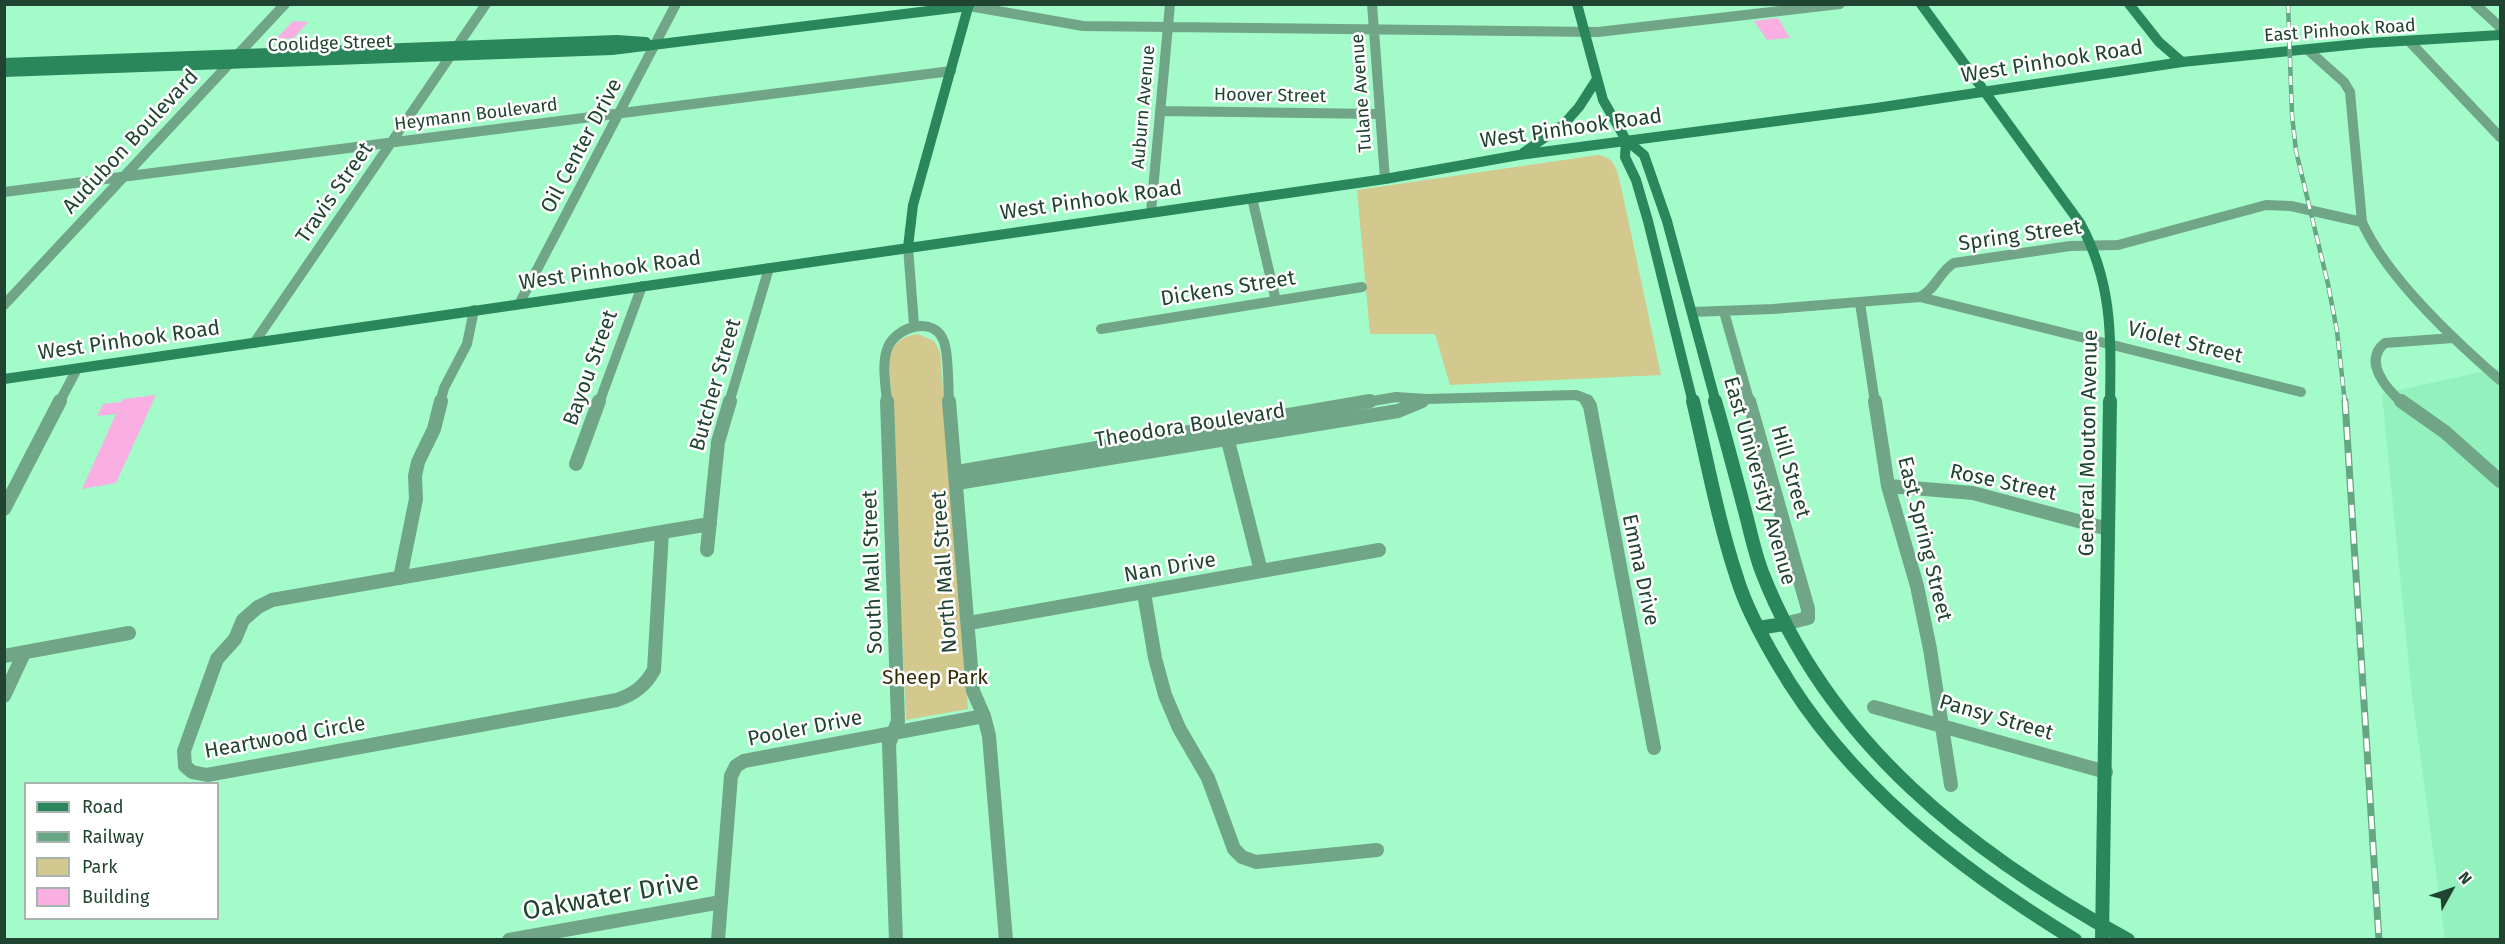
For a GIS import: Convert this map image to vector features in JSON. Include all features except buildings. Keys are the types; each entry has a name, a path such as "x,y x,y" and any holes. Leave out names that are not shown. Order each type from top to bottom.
{"main road":[{"name":"East University Avenue","path":"1577,4 1603,100 1626,140 1644,155 1667,221 1761,571 1800,654 1854,729 1899,777 1990,856 2102,933 2128,939"},
{"name":"General Mouton Avenue","path":"1921,4 2080,223 2093,245 2106,290 2110,314 2110,343 2106,772 2102,933"},
{"path":"2128,4 2159,42 2182,62"},
{"name":"Coolidge Street","path":"4,72 612,50 969,5"},
{"path":"908,248 913,205 969,5"},
{"name":"East Pinhook Road","path":"2182,62 2368,43 2500,35"},
{"name":"Coolidge Street","path":"4,63 617,40 656,44"},
{"name":"West Pinhook Road","path":"4,379 1385,179 1519,155 1983,92 2182,62"},
{"path":"1519,155 1559,130 1577,110 1586,91 1597,79"},
{"name":"East University Avenue","path":"1626,140 1625,157 1636,180 1645,211 1737,579 1758,628 1807,708 1869,783 1948,854 1997,890 2075,939"},
{"path":"1670,312 1692,312"},
{"path":"1758,628 1784,624"}],"street":[{"name":"Audubon Boulevard","path":"4,305 285,4"},
{"name":"Travis Street","path":"254,343 486,4"},
{"name":"Oil Center Drive","path":"519,304 676,4"},
{"name":"Auburn Avenue","path":"1151,212 1170,4"},
{"name":"Tulane Avenue","path":"1372,4 1385,179"},
{"name":"Coolidge Street","path":"969,5 1009,12 1058,25 1584,32 1784,8 1840,4"},
{"path":"2475,4 2500,27"},
{"path":"2410,42 2500,137"},
{"path":"2308,50 2344,82 2350,92 2362,222 2377,250 2453,338 2500,380"},
{"name":"Heymann Boulevard","path":"4,192 951,71"},
{"name":"Hoover Street","path":"1161,111 1379,114"},
{"path":"2488,124 2500,124"},
{"path":"1252,198 1276,301"},
{"name":"Spring Street","path":"1920,297 1933,291 1939,284 1942,272 1954,264 2070,246 2118,245 2266,205 2291,206 2362,222"},
{"path":"908,248 914,325"},
{"name":"Butcher Street","path":"707,550 718,442 769,268"},
{"name":"Bayou Street","path":"576,464 642,286"},
{"name":"Dickens Street","path":"1101,329 1362,287"},
{"path":"1692,312 1724,312 1920,297"},
{"name":"Violet Street","path":"1920,297 2301,392"},
{"name":"East Spring Street","path":"1860,303 1888,486 1917,586 1943,724 1951,785"},
{"path":"400,578 416,499 415,476 418,462 434,429 444,388 467,344 474,310"},
{"name":"Hill Street","path":"1724,312 1808,609 1808,618 1784,624"},
{"name":"North Mall Street","path":"914,325 928,329 944,341 973,691 984,716 989,736 1006,939"},
{"name":"South Mall Street","path":"896,939 889,744 898,720 885,358 887,346 894,335 914,325"},
{"path":"2453,338 2385,343 2376,353 2375,365 2385,385 2397,397 2475,456 2500,481"},
{"path":"4,509 77,369"},
{"name":"Theodora Boulevard","path":"957,477 1224,426 1396,397 1427,399 1568,393 1587,401"},
{"name":"Theodora Boulevard","path":"957,477 1227,440 1398,411 1427,399"},
{"name":"Emma Drive","path":"1587,401 1590,406 1609,518 1623,576 1654,748"},
{"path":"1224,426 1261,571"},
{"name":"Rose Street","path":"1888,486 1973,493 2108,529"},
{"name":"Heartwood Circle","path":"662,532 654,670 642,687 631,695 617,700 207,775 196,774 187,769 183,763 184,751 212,669 235,639 240,626 251,611 272,600 662,532 710,524"},
{"name":"Nan Drive","path":"969,623 1379,550"},
{"path":"1144,592 1164,695 1179,728 1208,778 1234,849 1242,857 1256,862 1377,850"},
{"path":"4,656 129,633"},
{"path":"4,696 24,653"},
{"name":"Pansy Street","path":"1875,708 1943,724 2106,772"},
{"name":"Pooler Drive","path":"718,939 730,776 736,766 744,761 984,716"},
{"name":"Oakwater Drive","path":"508,939 721,902"}],"shaded area":[{"path":"2498,368 2500,370 2500,939 2445,939 2411,687 2382,394"}],"green space":[{"path":"1598,155 1609,159 1615,166 1621,186 1661,375 1450,385 1435,334 1370,334 1357,190"},
{"name":"Sheep Park","path":"918,334 934,341 940,352 968,709 906,720 889,356 900,341"}],"railway":[{"path":"2288,4 2292,115 2296,151 2328,284 2337,331 2345,403"},
{"path":"2345,401 2379,940"}]}
